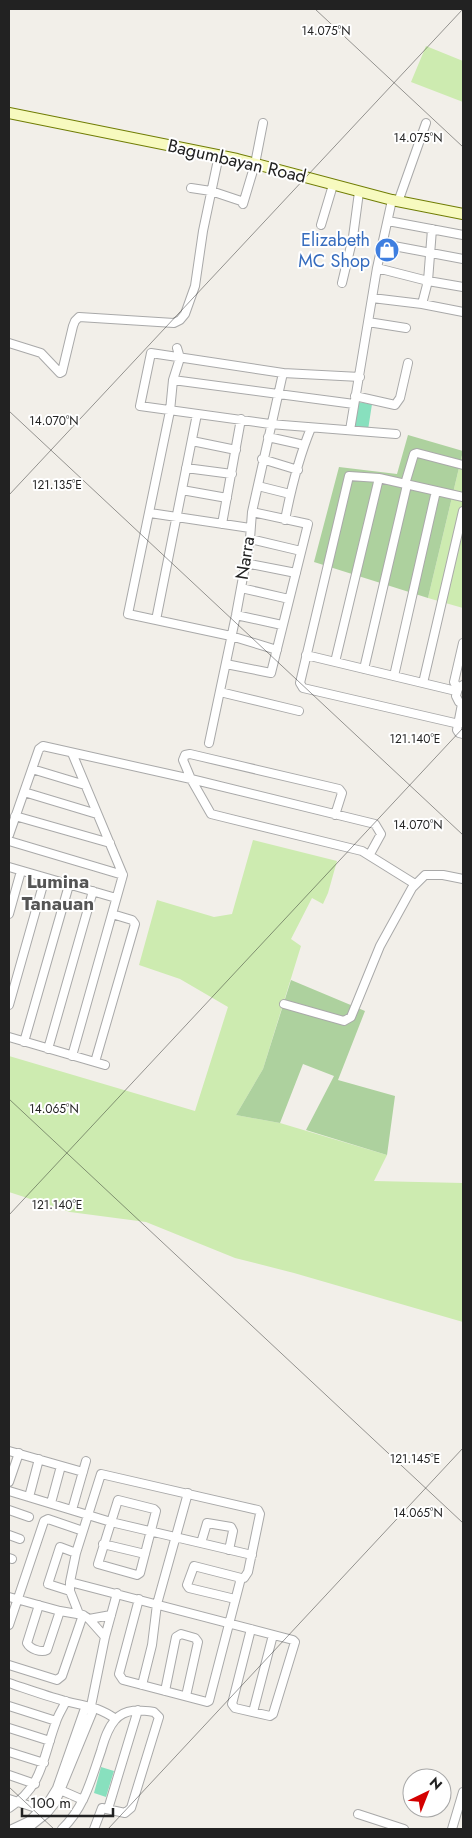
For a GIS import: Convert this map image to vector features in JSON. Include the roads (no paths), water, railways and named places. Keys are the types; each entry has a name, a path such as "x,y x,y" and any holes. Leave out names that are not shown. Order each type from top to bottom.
{"street":[{"name":"Bagumbayan Road","path":"9,113 218,155 395,201 463,214"},
{"path":"191,188 211,191 241,201 243,204 255,164 263,123"},
{"path":"350,430 377,268 388,221 426,123"},
{"path":"9,343 41,353 60,373 62,372 75,320 80,317 174,323 180,320 195,286 203,231 218,155"},
{"path":"321,225 333,185"},
{"path":"342,282 353,237 359,192"},
{"path":"388,221 463,234"},
{"path":"422,304 428,281 432,229"},
{"path":"383,244 463,260"},
{"path":"377,268 428,281 463,286"},
{"path":"372,298 422,304 463,312"},
{"path":"368,322 406,328"},
{"path":"178,348 180,358 173,380 170,410 128,614 231,636 277,650"},
{"path":"360,377 283,373 151,353 140,406 270,424 396,434"},
{"path":"173,380 279,395 395,404 400,398 408,363"},
{"name":"Narra","path":"209,743 236,615 262,459 283,373"},
{"path":"156,620 197,414"},
{"path":"222,524 241,419"},
{"path":"285,520 290,494 304,445 311,428"},
{"path":"268,437 304,445"},
{"path":"192,442 236,450"},
{"path":"364,669 414,454 417,453 463,465"},
{"path":"262,459 298,470"},
{"path":"186,468 232,474"},
{"path":"458,724 303,688 300,683 349,476 379,478 463,497"},
{"path":"335,662 379,478"},
{"path":"258,486 290,494"},
{"path":"182,490 227,498"},
{"path":"394,676 436,491"},
{"path":"423,683 463,511"},
{"path":"150,512 250,528"},
{"path":"226,664 271,673 308,524 252,512"},
{"path":"250,539 301,551"},
{"path":"245,563 296,573"},
{"path":"241,588 290,599"},
{"path":"236,615 282,625"},
{"path":"459,688 454,682 463,643"},
{"path":"306,655 423,683 459,688"},
{"path":"459,688 457,699 463,704 458,732 463,734"},
{"path":"220,692 299,711"},
{"path":"9,835 32,769 43,746 375,824 381,834 370,854"},
{"path":"72,753 123,875 72,1056"},
{"path":"335,815 342,793 339,789 190,754 185,755 183,760 191,780 211,814 362,851 370,854 415,884"},
{"path":"32,769 85,785"},
{"path":"24,792 97,814"},
{"path":"15,816 110,843"},
{"path":"9,841 123,875"},
{"path":"9,867 116,898"},
{"path":"9,914 21,870"},
{"path":"284,1004 344,1021 351,1017 380,946 415,884 425,875 443,875 463,879"},
{"path":"9,1005 45,878"},
{"path":"24,1042 69,884"},
{"path":"48,1049 93,891"},
{"path":"95,1062 135,924 132,920 112,914"},
{"path":"9,1037 105,1065"},
{"path":"9,1451 83,1472"},
{"path":"9,1482 18,1454"},
{"path":"29,1497 39,1460"},
{"path":"72,1510 86,1461"},
{"path":"51,1503 61,1466"},
{"path":"105,1637 84,1616 70,1591 76,1552 101,1474 258,1510 260,1514 252,1555 246,1575 241,1578 211,1699 207,1702 123,1680 119,1674 139,1599"},
{"path":"9,1491 110,1522 252,1555"},
{"path":"142,1685 152,1645 157,1604 188,1493"},
{"path":"119,1500 156,1510 138,1575 98,1564 110,1522 119,1500"},
{"path":"9,1510 29,1517"},
{"path":"9,1626 46,1520 83,1530"},
{"path":"201,1543 207,1523 231,1527 233,1530 229,1550"},
{"path":"9,1535 20,1539"},
{"path":"103,1544 145,1554"},
{"path":"70,1591 48,1584 60,1547 76,1552"},
{"path":"235,1599 189,1588 187,1585 194,1566 241,1578"},
{"path":"70,1582 117,1593 293,1640 295,1642 274,1714 270,1716 234,1708 232,1704 251,1629"},
{"path":"27,1829 45,1811 60,1789 73,1751 92,1713 91,1706 105,1637 117,1593"},
{"path":"9,1597 84,1616 111,1614"},
{"path":"39,1605 27,1644 42,1651 47,1650 60,1611"},
{"path":"9,1665 59,1680 84,1616"},
{"path":"165,1691 176,1637 181,1634 195,1638 198,1642 186,1696"},
{"path":"253,1712 273,1635"},
{"path":"9,1683 66,1701 91,1706 104,1711 116,1719"},
{"path":"9,1808 28,1793 35,1784 44,1763 56,1721 66,1701"},
{"path":"9,1706 56,1721"},
{"path":"108,1809 138,1710"},
{"path":"62,1829 78,1811 105,1739 116,1719 126,1712 138,1710 154,1712 159,1717 131,1808 125,1813 100,1809 94,1829"},
{"path":"9,1728 50,1741"},
{"path":"9,1752 44,1763"},
{"path":"9,1775 35,1784"},
{"path":"60,1789 83,1800"},
{"path":"452,1829 459,1815 463,1792"},
{"path":"9,1799 45,1811"},
{"path":"12,1829 45,1811"},
{"path":"358,1814 404,1829"}],"place":[{"name":"Elizabeth MC Shop","path":"387,250"}],"district":[{"name":"Lumina Tanauan","path":"58,892"}]}
